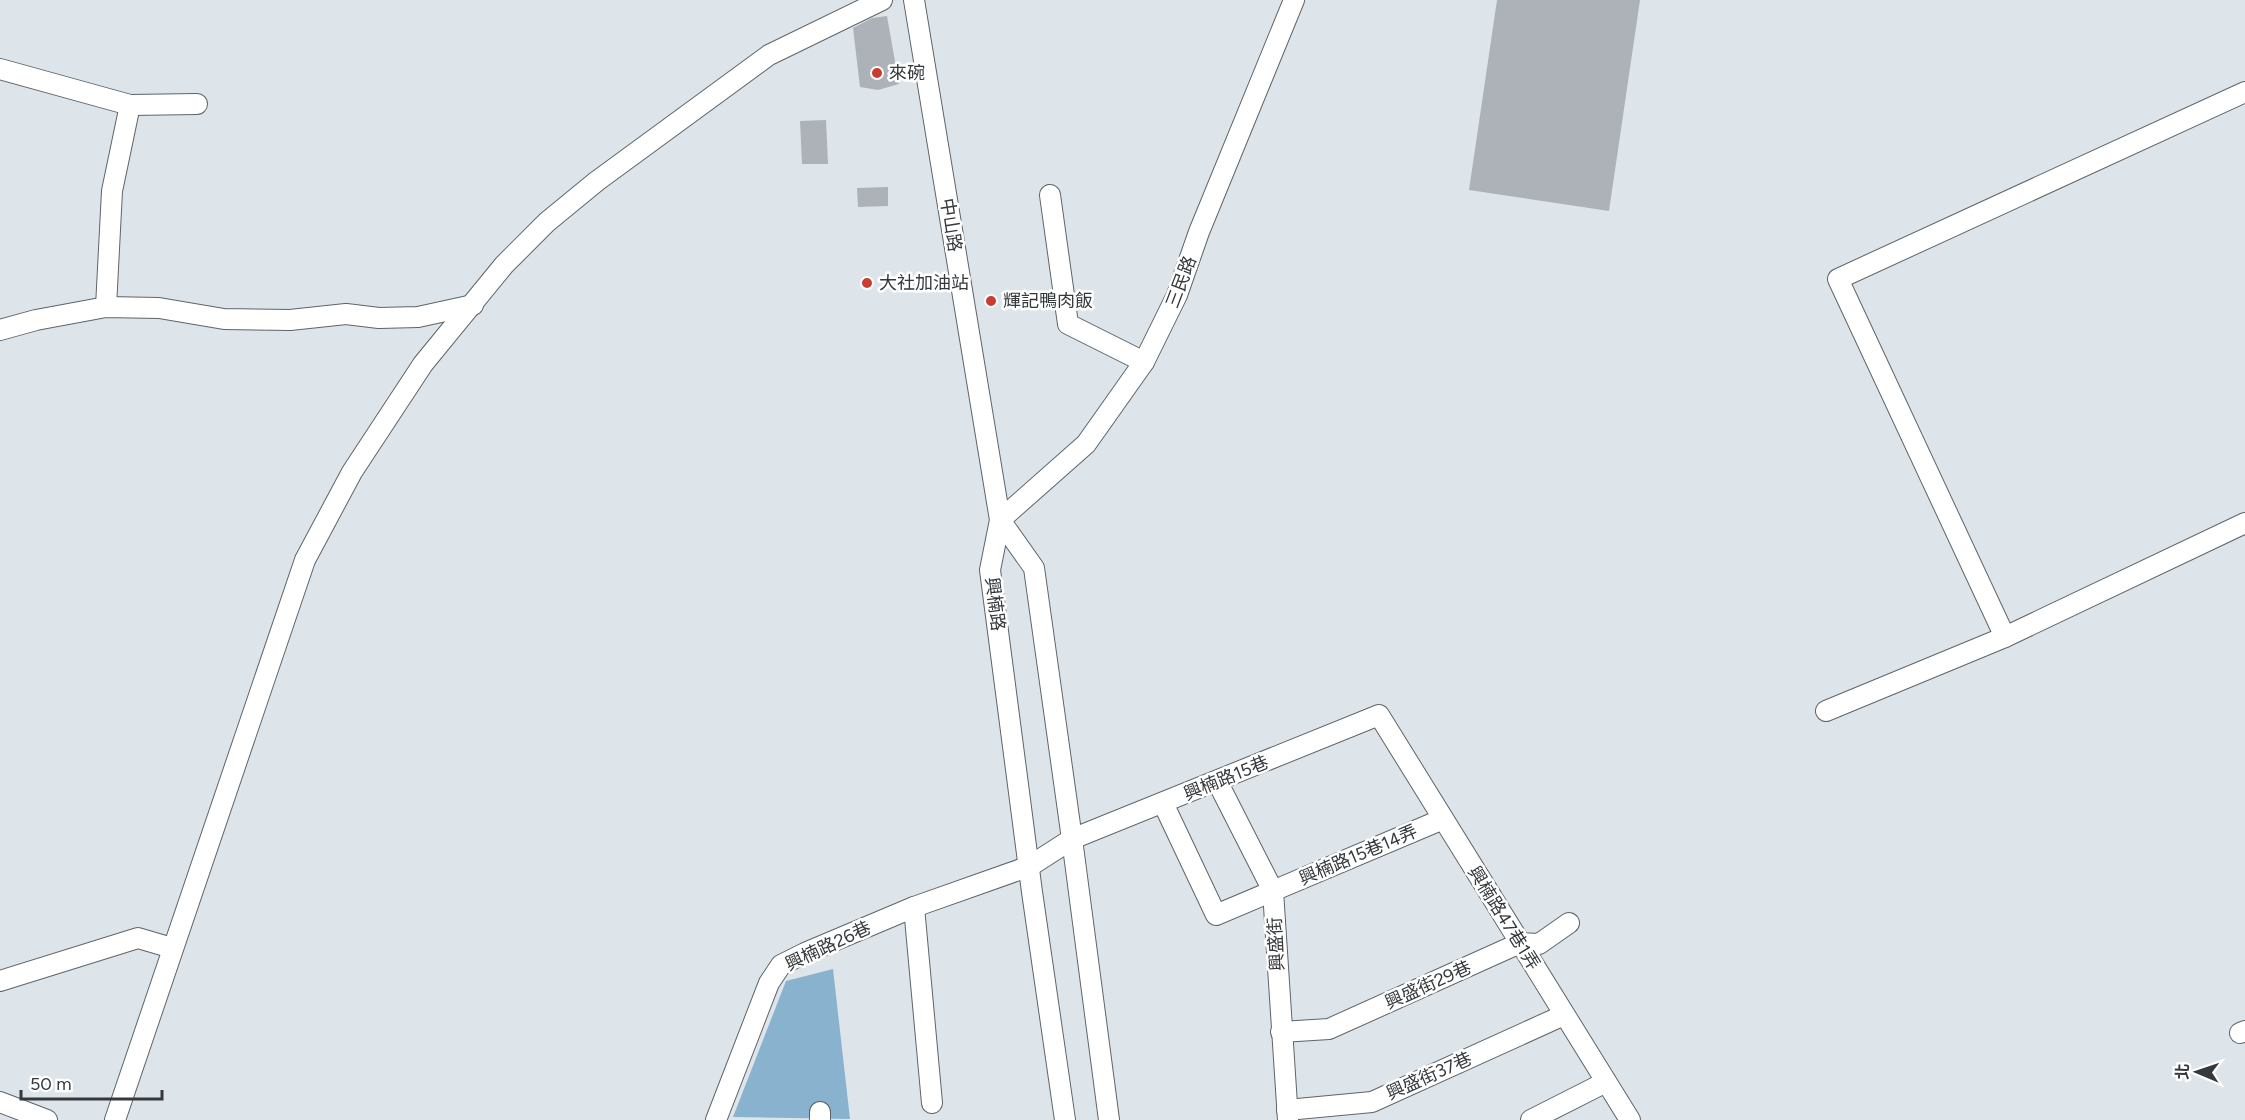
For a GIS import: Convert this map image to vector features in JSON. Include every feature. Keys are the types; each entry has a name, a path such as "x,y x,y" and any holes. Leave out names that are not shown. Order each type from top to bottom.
{"street":[{"path":"115,1120 305,560 352,472 423,364 504,265 547,222 656,137 768,55 882,0"},
{"name":"中山路","path":"914,0 1000,520"},
{"name":"三民路","path":"1000,520 1086,444 1144,362 1177,296 1199,232 1294,0"},
{"path":"0,69 130,105 197,104"},
{"path":"2005,637 1838,279 2245,92"},
{"path":"106,307 112,191 130,105"},
{"path":"1050,195 1068,324 1144,362"},
{"path":"0,330 36,320 106,307 159,308 224,319 290,320 346,314 380,318 418,317 472,305"},
{"path":"1000,520 1034,568 1109,1120"},
{"name":"興楠路","path":"1000,520 990,570 1065,1120"},
{"path":"1826,711 2005,637 2245,523"},
{"name":"興楠路15巷","path":"1030,866 1072,839 1379,716"},
{"name":"興楠路47巷1弄","path":"1379,716 1630,1120"},
{"name":"興盛街","path":"1216,781 1273,891 1287,1115"},
{"name":"興楠路15巷14弄","path":"1163,803 1216,915 1443,819"},
{"name":"興楠路26巷","path":"716,1120 769,983 782,965 914,907 1030,866"},
{"path":"914,907 932,1103"},
{"name":"興盛街29巷","path":"1281,1032 1329,1029 1520,943 1539,944 1569,923"},
{"path":"0,981 138,938 172,948"},
{"name":"興盛街37巷","path":"1287,1115 1372,1102 1564,1015"},
{"path":"1531,1120 1606,1082"},
{"path":"0,1102 47,1120"}],"shaded area":[{"path":"833,969 850,1119 733,1117 786,981"}],"building":[{"path":"1497,0 1640,0 1609,211 1469,190"},
{"path":"887,16 899,84 878,90 860,87 853,28 872,18"},
{"path":"826,120 828,164 802,164 800,121"},
{"path":"888,187 888,206 858,207 857,188"}],"place":[{"name":"來碗","path":"877,73"},
{"name":"大社加油站","path":"867,283"},
{"name":"輝記鴨肉飯","path":"991,301"}]}
